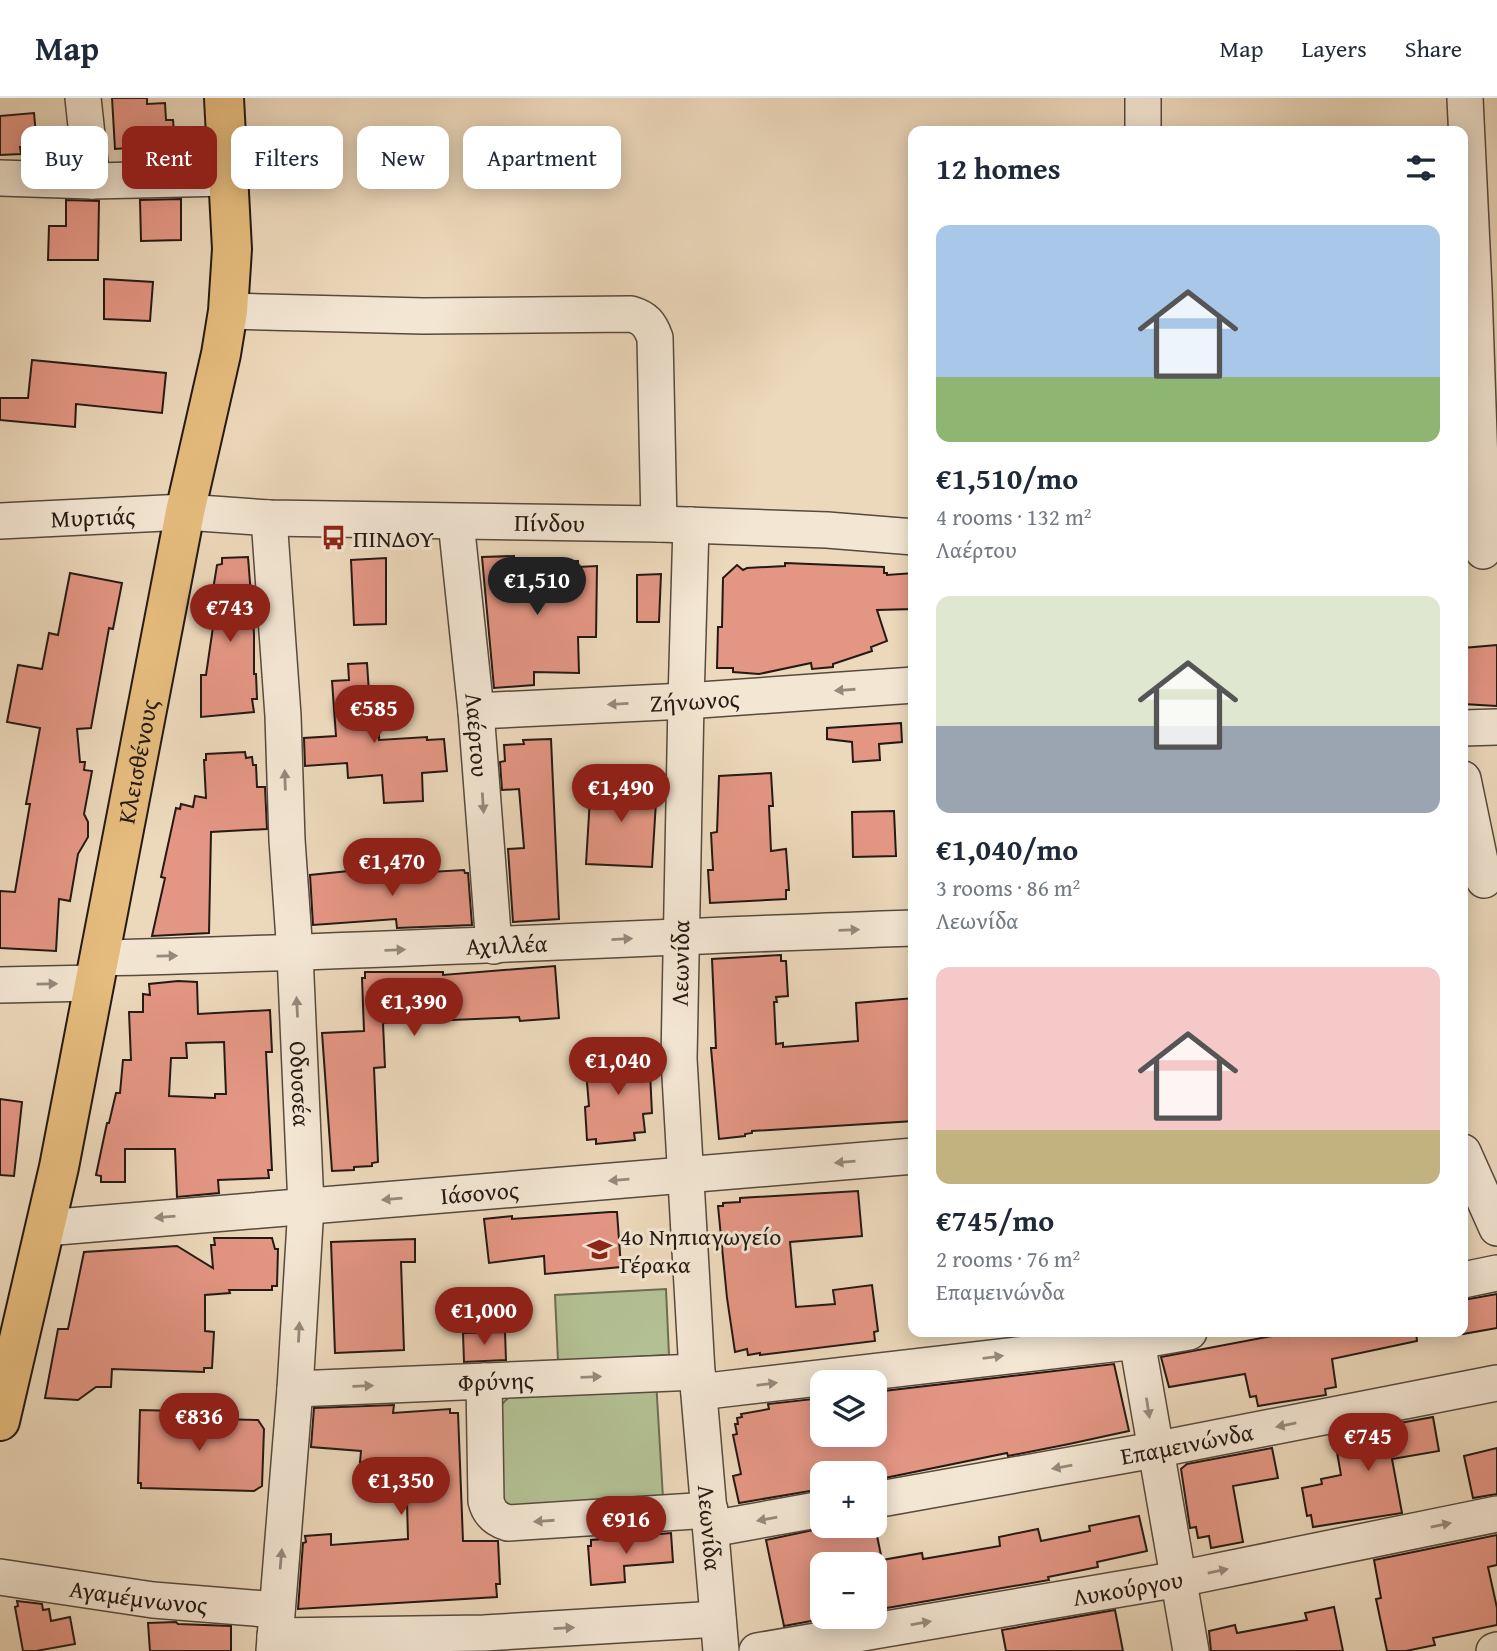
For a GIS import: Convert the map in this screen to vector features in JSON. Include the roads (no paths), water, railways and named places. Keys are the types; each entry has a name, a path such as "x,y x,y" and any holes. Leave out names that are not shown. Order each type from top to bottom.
{"main road":[{"name":"Κλεισθένους","path":"0,1421 45,1228 185,512 221,354 228,311 232,249 224,98"}],"street":[{"path":"83,98 86,126"},
{"path":"1143,98 1143,126"},
{"path":"1465,98 1466,126"},
{"path":"1468,162 1481,551"},
{"path":"0,178 21,179"},
{"path":"108,181 228,178"},
{"name":"Λεωνίδα","path":"228,311 423,316 631,314 643,318 655,338 675,525 686,701 679,1059 698,1382 720,1635"},
{"name":"Πίνδου","path":"185,512 269,518 827,530 908,537"},
{"name":"Μυρτιάς","path":"0,521 185,512"},
{"name":"Οδυσσέα","path":"269,518 283,716 306,1206 295,1389 275,1632"},
{"name":"Λαέρτου","path":"456,522 476,710 494,946"},
{"name":"Ζήνωνος","path":"476,710 686,701 908,685"},
{"path":"1468,728 1497,727"},
{"path":"1468,807 1481,881"},
{"name":"Αχιλλέα","path":"0,985 97,970 295,954 681,935 908,928"},
{"name":"Ιάσονος","path":"45,1228 908,1156"},
{"path":"1468,1163 1497,1228"},
{"path":"1468,1279 1497,1273"},
{"name":"Φρύνης","path":"295,1389 484,1381 698,1382 1061,1340 1137,1341 1160,1337"},
{"path":"1137,1341 1191,1651"},
{"path":"484,1381 486,1501 488,1510 500,1521 710,1519 810,1510"},
{"name":"Επαμεινώνδα","path":"887,1498 1154,1450 1497,1383"},
{"name":"Λυκούργου","path":"757,1651 1179,1579 1497,1514"},
{"name":"Αγαμέμνωνος","path":"0,1577 153,1600 275,1632 484,1642 720,1635"}],"place":[{"name":"ΠΙΝΔΟΥ","path":"333,538"},
{"name":"4ο Νηπιαγωγείο Γέρακα","path":"600,1250"}]}
